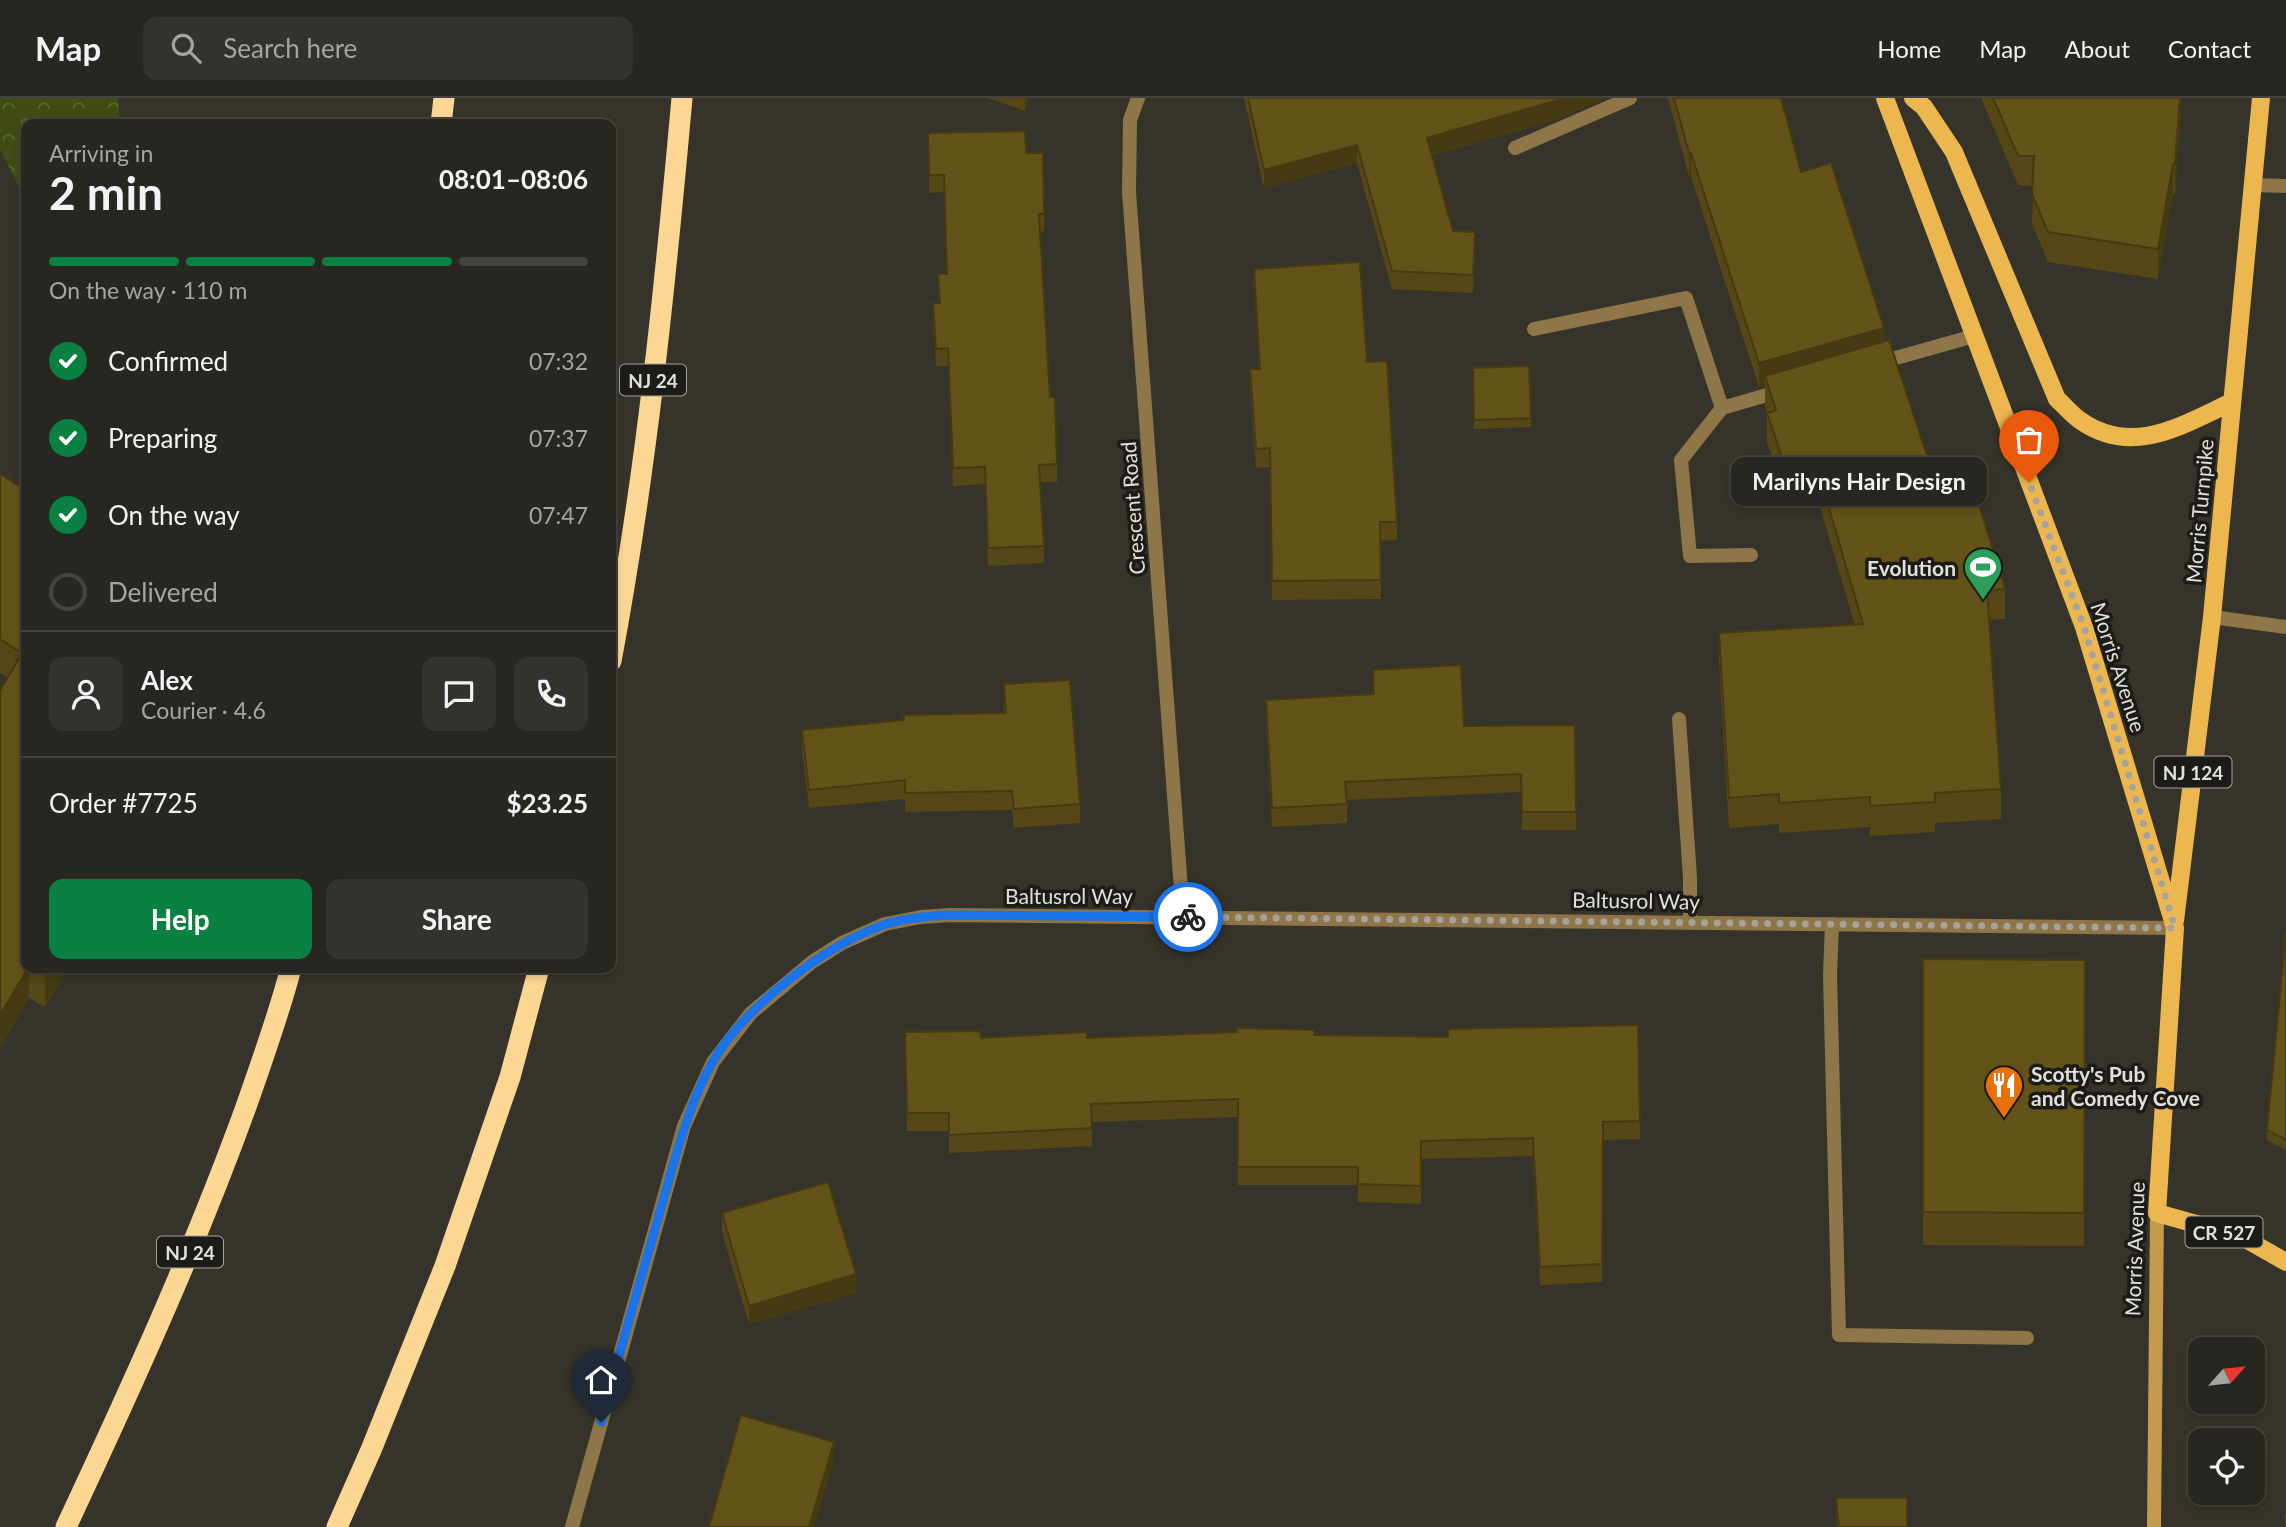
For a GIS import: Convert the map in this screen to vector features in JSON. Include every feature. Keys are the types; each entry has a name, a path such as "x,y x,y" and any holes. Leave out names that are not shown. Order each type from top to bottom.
{"highway":[{"path":"442,119 444,98"},
{"name":"NJ 24","path":"616,632 639,498 663,303 682,98"},
{"name":"NJ 24","path":"66,1527 139,1370 217,1188 280,1011 290,973"},
{"path":"337,1527 445,1266 510,1077 538,973"}],"main road":[{"name":"Morris Avenue","path":"1885,98 2084,627 2175,928 2157,1213 2154,1527"},
{"path":"1913,98 1924,107 1954,152 2057,399 2079,421 2107,436 2140,438 2169,431 2232,402"},
{"name":"Morris Turnpike","path":"2175,928 2212,617 2261,98"},
{"name":"CR 527","path":"2157,1213 2242,1237 2286,1262"}],"street":[{"name":"Crescent Road","path":"1138,98 1130,120 1129,192 1183,916"},
{"path":"1515,148 1630,98"},
{"path":"2253,185 2286,186"},
{"path":"1534,329 1686,298 1722,408"},
{"path":"1869,366 1974,336"},
{"path":"1751,555 1690,556 1681,460 1722,408 1789,389"},
{"path":"2212,617 2286,627"},
{"path":"1679,719 1690,877 1690,922"},
{"name":"Baltusrol Way","path":"572,1527 684,1126 713,1062 751,1013 812,962 842,943 885,924 950,915 2175,928"},
{"path":"1832,924 1830,975 1839,1335 2027,1338"}],"green space":[{"path":"0,98 118,98 120,119 21,119 21,192 0,149"}],"building":[{"path":"1248,98 1564,98 1427,138 1453,231 1475,232 1473,275 1392,271 1357,145 1264,170"},
{"path":"1674,98 1781,98 1801,172 1831,163 1884,328 1759,363 1689,153"},
{"path":"1993,98 2180,98 2175,164 2158,249 2048,232 2032,194 2034,156 2018,156"},
{"path":"1025,131 1026,153 1043,153 1044,214 1039,214 1050,397 1055,397 1057,464 1039,465 1044,546 988,548 985,467 953,468 948,348 936,349 933,303 940,303 938,274 947,274 944,175 929,175 928,133"},
{"path":"1360,262 1367,362 1387,361 1397,522 1380,522 1381,580 1272,581 1270,448 1256,449 1250,369 1260,369 1254,269"},
{"path":"1889,340 1933,474 1969,472 2005,589 1987,590 2001,789 1935,793 1935,802 1870,806 1870,797 1779,803 1779,794 1729,798 1719,633 1863,624 1814,457 1785,466 1767,413 1776,410 1765,376"},
{"path":"1529,366 1531,418 1474,420 1473,368"},
{"path":"0,474 21,487 21,652 0,639"},
{"path":"21,655 21,973 25,973 0,1015 0,691"},
{"path":"1461,665 1464,726 1575,725 1576,812 1522,812 1521,774 1345,782 1347,804 1272,808 1266,700 1374,694 1373,670"},
{"path":"1070,680 1080,804 1014,809 1012,791 905,793 905,780 809,790 802,730 904,720 904,715 1006,713 1004,684"},
{"path":"2286,932 2286,1140 2267,1130"},
{"name":"Scotty's Pub and Comedy Cove","path":"1923,959 2085,960 2084,1213 1923,1212"},
{"path":"1638,1025 1640,1121 1603,1122 1602,1264 1540,1267 1533,1138 1421,1141 1421,1186 1358,1184 1358,1167 1238,1167 1238,1099 1091,1104 1092,1128 949,1135 949,1113 907,1113 905,1032 980,1031 981,1038 1087,1032 1087,1038 1237,1032 1237,1028 1314,1030 1314,1035 1448,1037 1448,1029"},
{"path":"828,1182 856,1274 749,1306 722,1213"},
{"path":"741,1415 834,1442 809,1527 709,1527"},
{"path":"1836,1498 1907,1498 1907,1527 1839,1527"}],"way so far":[{"path":"1188,917 2175,928 2084,627 2029,482"}],"place":[{"name":"Marilyns Hair Design","path":"2029,482"},
{"name":"Evolution","path":"1983,601"},
{"name":"Scotty's Pub and Comedy Cove","path":"2004,1119"}],"route":[{"path":"601,1422 684,1126 713,1062 751,1013 812,962 842,943 885,924 950,915 1188,917"}]}
